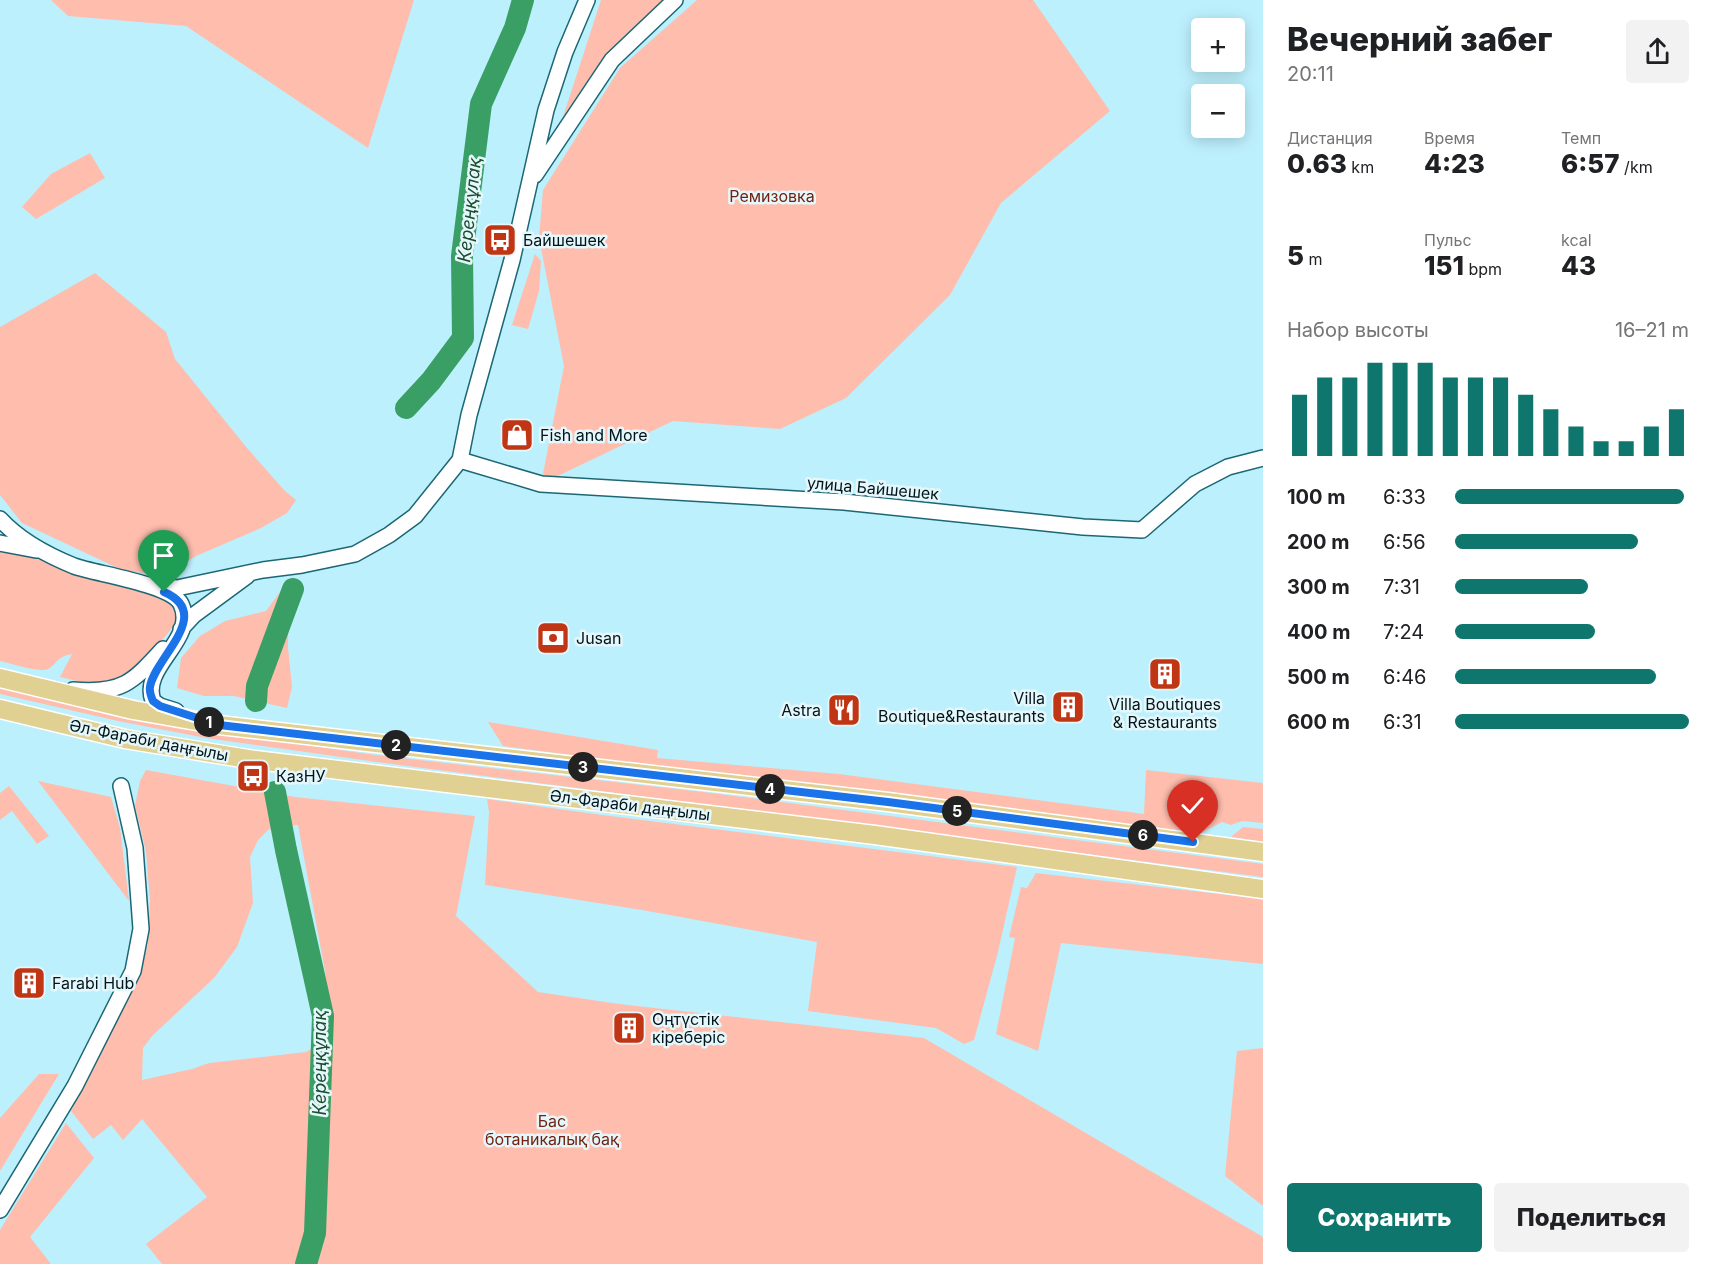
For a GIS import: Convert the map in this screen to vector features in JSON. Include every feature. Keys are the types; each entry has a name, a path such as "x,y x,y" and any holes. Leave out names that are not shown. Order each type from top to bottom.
{"main road":[{"name":"Әл-Фараби даңғылы","path":"0,678 133,710 219,725 888,802 1263,852"},
{"name":"Әл-Фараби даңғылы","path":"0,709 125,739 239,758 875,835 1263,889"}],"street":[{"path":"0,519 42,551 91,572 152,586 177,588 355,554 389,535 414,516 460,460 469,415 512,260 546,110 565,52 587,0"},
{"path":"530,182 612,60 675,0"},
{"name":"улица Байшешек","path":"460,460 541,484 844,502 1083,527 1142,530 1196,484 1228,467 1259,457 1263,458"},
{"path":"0,543 42,551"},
{"path":"32,686 90,691 112,690 124,685 140,674 196,613 251,573"},
{"path":"152,586 171,595 196,613"},
{"path":"180,602 184,613 183,627 150,686 153,701 160,706 219,725"},
{"path":"0,1210 75,1086 133,971 141,929 135,848 121,786"}],"green space":[{"path":"51,0 414,0 368,148 186,26 68,16"},
{"path":"601,0 667,0 561,123"},
{"name":"Ремизовка","path":"697,0 1033,0 1110,111 1001,203 950,295 846,398 780,429 673,421 541,484 564,366 539,238 543,190 620,68"},
{"path":"90,153 105,178 36,219 22,207 51,174"},
{"path":"535,254 541,261 539,291 528,329 512,325"},
{"path":"95,273 166,332 175,359 247,448 285,491 296,500 287,513 261,528 196,556 165,575 124,571 22,523 0,495 0,327"},
{"path":"0,543 171,595 179,619 148,654 113,685 86,683 60,677 72,654 43,670 0,661"},
{"path":"289,580 288,648 292,687 287,708 234,696 204,696 177,688 181,658 200,636 225,621 266,611"},
{"path":"0,685 206,731 375,755 703,792 1263,864 1263,877 206,738 0,694"},
{"path":"488,722 658,750 657,758 839,774 1144,814 1146,770 1263,783 1263,823 1242,821 1231,825 1222,822 1199,834 1125,828 503,746"},
{"name":"Бас ботаникалық бақ","path":"146,770 295,797 475,816 456,916 538,992 619,1004 924,1038 1263,1237 1263,1264 162,1264 146,1244 207,1197 142,1119 123,1140 111,1125 93,1139 71,1111 138,979 148,945 150,900 146,852 135,806 140,781","holes":["298,825 325,971 330,1024 327,1036 320,1044 306,1052 209,1063 142,1080 143,1048 152,1036 214,978 237,947 253,903 250,857 258,840 268,830 277,826"]},
{"path":"38,781 111,797 120,828 129,901"},
{"path":"9,786 49,836 37,844 12,811 0,820 0,793"},
{"path":"487,799 1017,867 998,952 974,1040 964,1044 936,1028 808,1011 817,942 642,910 485,885 489,812"},
{"path":"1243,827 1263,829 1263,842 1231,837"},
{"path":"1036,873 1263,899 1263,964 1061,943 1038,1051 996,1034 1015,938 1009,937 1021,887 1027,888"},
{"path":"1263,1048 1263,1206 1225,1176 1237,1051"},
{"path":"39,1074 59,1074 0,1171 0,1118"},
{"path":"66,1123 94,1158 30,1237 51,1264 0,1264 0,1230"}],"waterway":[{"name":"Кереңқұлақ","path":"406,408 431,381 463,338 462,256 481,104 515,28 523,0"},
{"name":"Кереңқұлақ","path":"256,701 257,686 293,589"},
{"name":"Кереңқұлақ","path":"275,792 323,1016 315,1233 306,1264"}],"place":[{"name":"Байшешек","path":"500,240"},
{"name":"Fish and More","path":"517,435"},
{"name":"Jusan","path":"553,638"},
{"name":"Villa Boutiques & Restaurants","path":"1165,674"},
{"name":"Villa Boutique&Restaurants","path":"1068,707"},
{"name":"Astra","path":"844,710"},
{"name":"КазНУ","path":"253,776"},
{"name":"Farabi Hub","path":"29,983"},
{"name":"Оңтүстік кіреберіс","path":"629,1028"}],"route":[{"path":"164,592 180,602 184,613 183,627 153,678 150,686 153,701 160,706 219,725 888,802 1193,842"}]}
